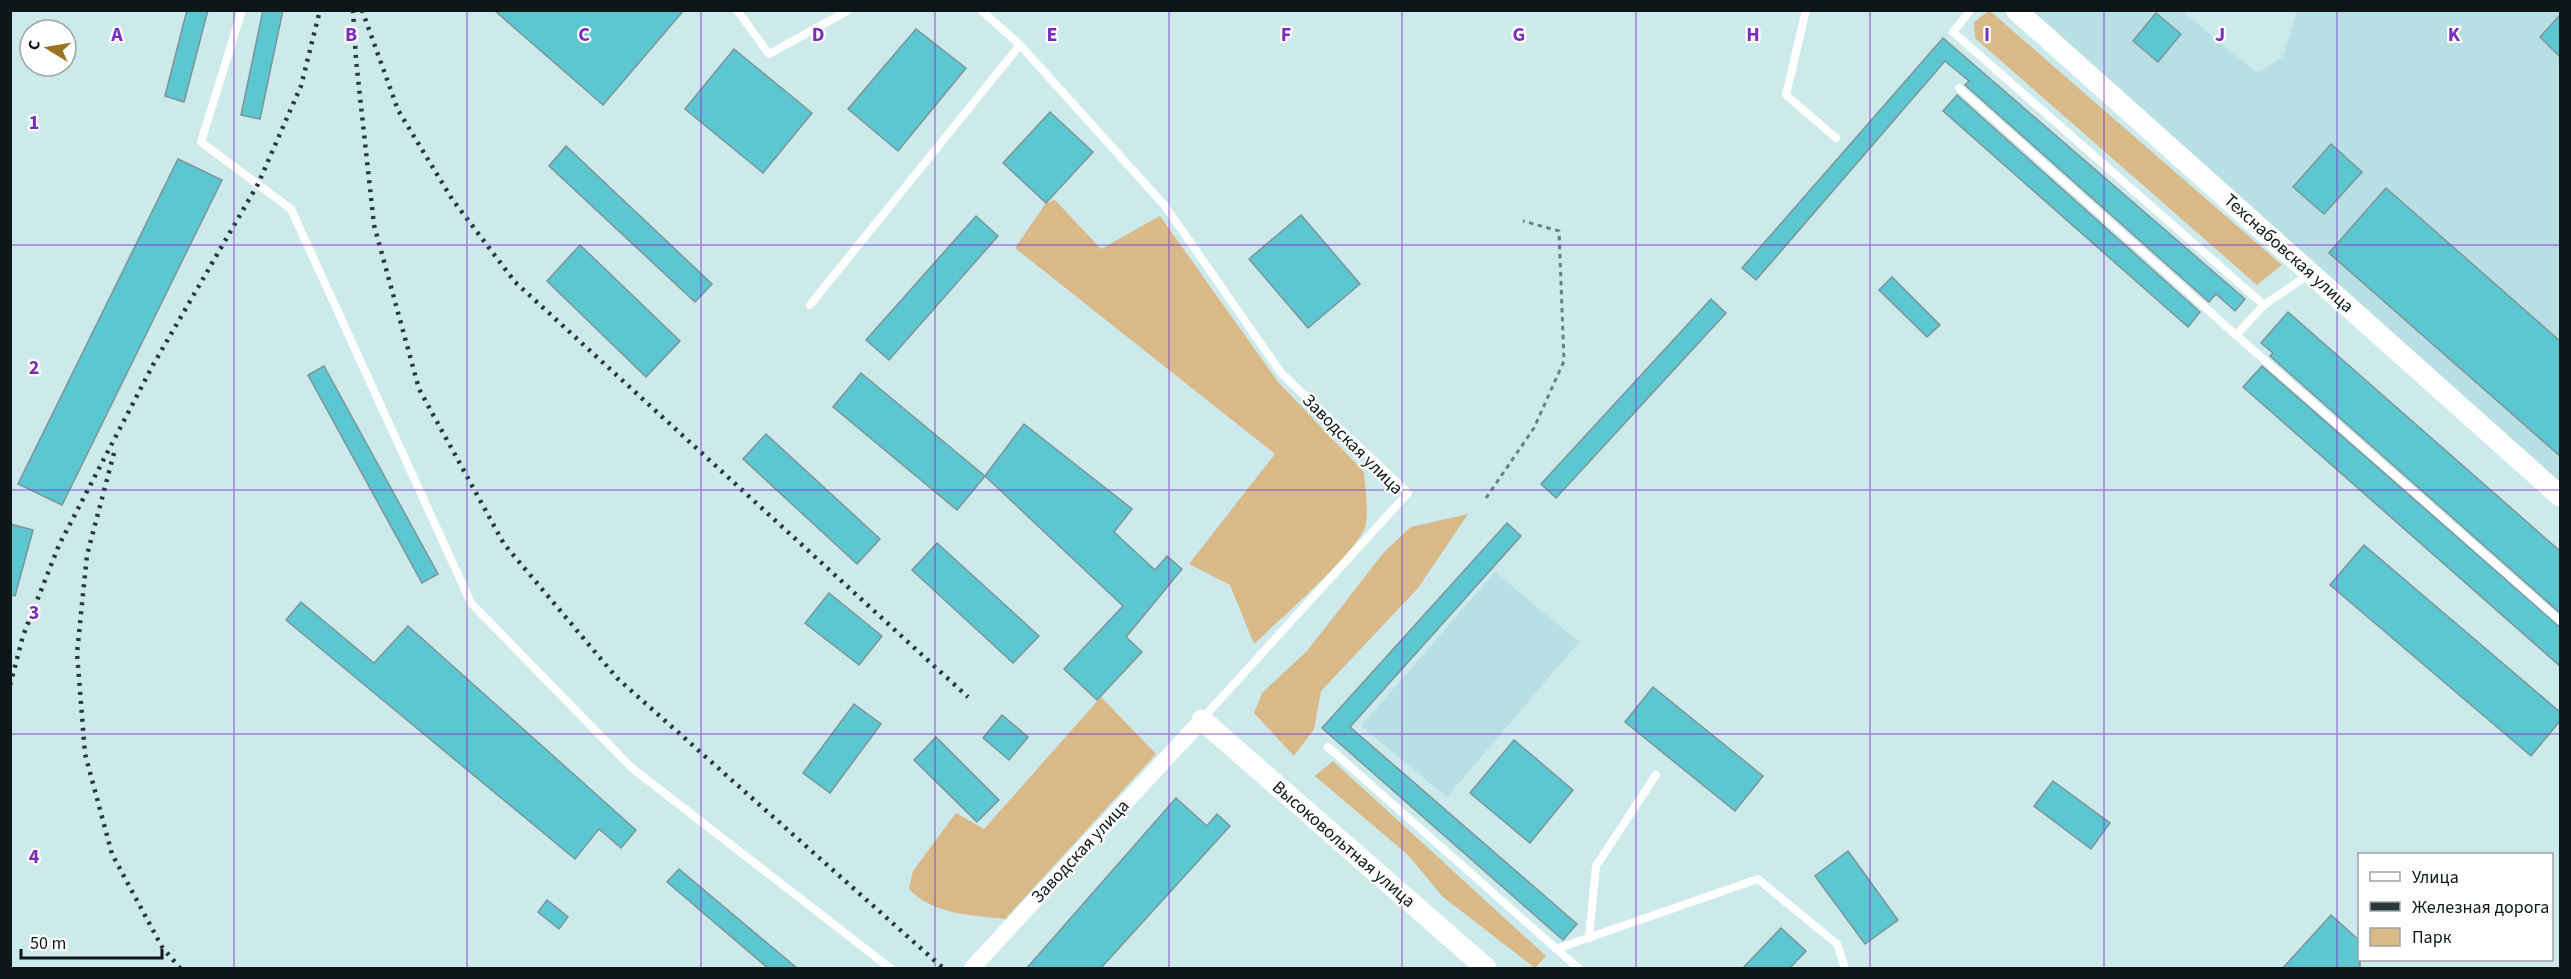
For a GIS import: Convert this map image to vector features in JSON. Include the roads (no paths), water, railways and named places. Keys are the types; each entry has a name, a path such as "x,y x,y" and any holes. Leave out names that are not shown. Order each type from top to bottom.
{"street":[{"name":"Техснабовская улица","path":"2016,10 2560,496"},
{"name":"Заводская улица","path":"972,969 1202,720"},
{"name":"Высоковольтная улица","path":"1202,720 1486,969"}],"lane":[{"path":"242,10 201,142 291,209 471,603 632,768 890,969"},
{"path":"737,10 769,54 849,10"},
{"name":"Заводская улица","path":"981,10 1020,45 1165,206 1282,374 1408,493 1202,720"},
{"path":"1806,10 1786,95 1836,138"},
{"path":"1971,10 1953,32 2264,305"},
{"path":"810,304 1020,45"},
{"path":"1959,88 2560,621"},
{"path":"2236,335 2264,305 2312,273"},
{"path":"1328,747 1578,969"},
{"path":"1589,938 1596,866 1656,775"},
{"path":"1556,949 1758,879 1837,944 1845,969"}],"railway":[{"path":"10,685 23,636 59,545 153,365 258,184 301,86 320,10"},
{"path":"353,10 356,60 374,225 419,389 504,544 617,678 943,968"},
{"path":"362,10 398,110 452,199 515,282 968,697"},
{"path":"114,453 87,555 77,653 85,754 112,854 162,947 180,968"}]}
